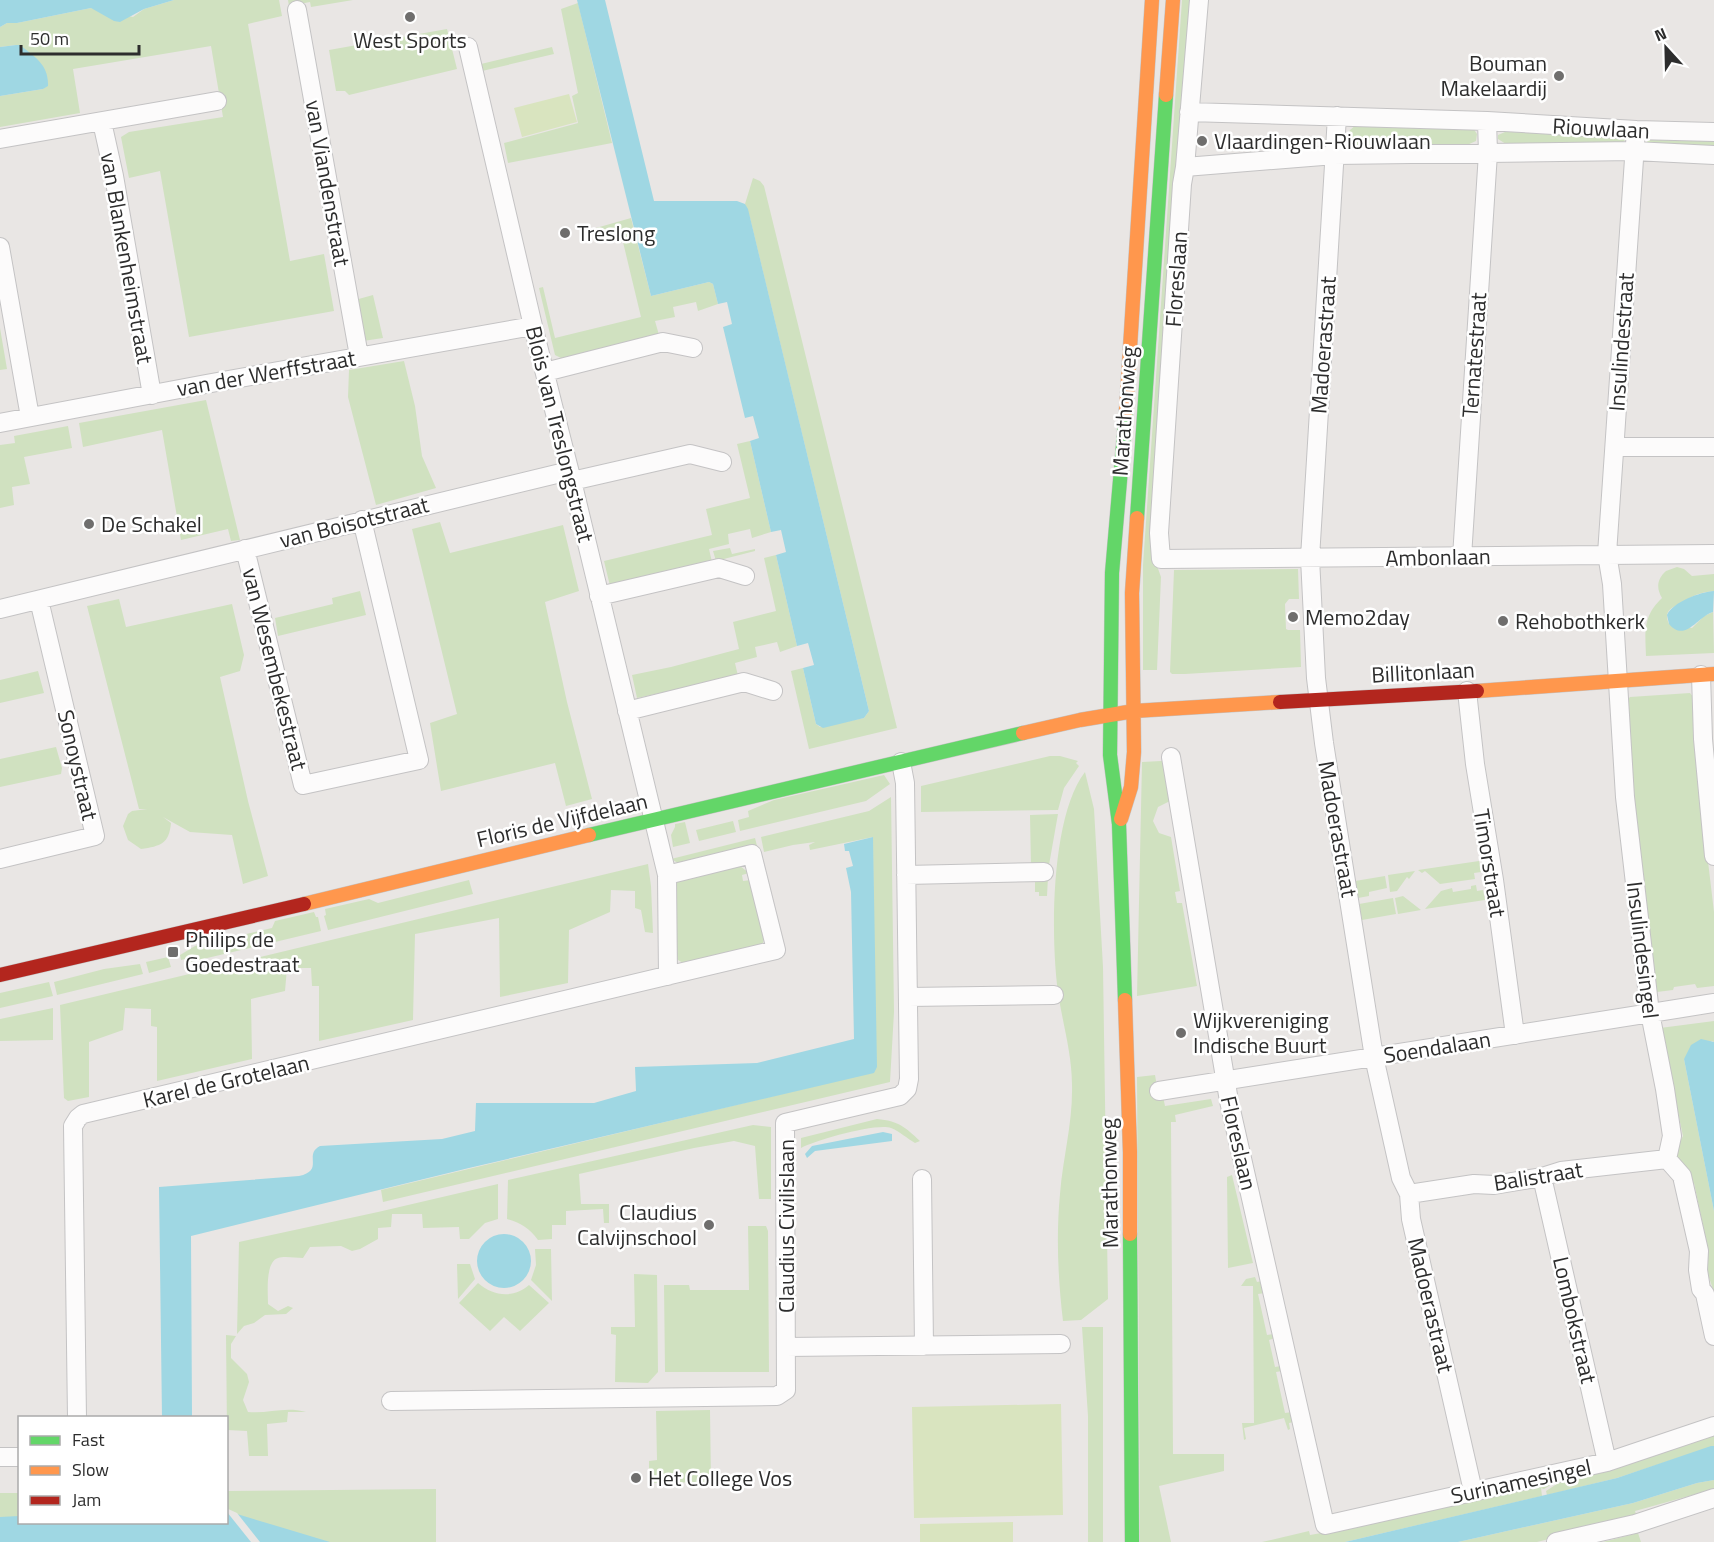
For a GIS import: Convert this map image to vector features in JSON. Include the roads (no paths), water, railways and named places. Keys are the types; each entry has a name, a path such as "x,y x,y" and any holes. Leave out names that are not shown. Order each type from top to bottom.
{"main road":[{"name":"Marathonweg","path":"1132,1542 1130,1152 1119,824 1113,787 1109,715 1112,573 1125,428 1152,0"},
{"name":"Marathonweg","path":"1119,824 1131,788 1134,711 1132,593 1173,0"},
{"name":"Billitonlaan","path":"1134,711 1707,674"},
{"name":"Floris de Vijfdelaan","path":"0,975 901,762 1134,711"}],"street":[{"name":"Floreslaan","path":"1161,558 1159,533 1182,184 1199,0"},
{"name":"van Viandenstraat","path":"297,10 359,356"},
{"name":"Blois van Treslongstraat","path":"468,47 533,326 654,820"},
{"name":"van Blankenheimstraat","path":"0,139 217,101"},
{"name":"Riouwlaan","path":"1189,112 1487,121 1714,132"},
{"path":"1335,154 1337,116"},
{"path":"1487,121 1488,153"},
{"name":"van Blankenheimstraat","path":"102,122 114,176 152,395"},
{"name":"Insulindestraat","path":"1607,554 1636,130"},
{"name":"Riouwlaan","path":"1185,168 1335,154 1634,151 1714,154"},
{"name":"Ternatestraat","path":"1462,557 1488,153"},
{"name":"Madoerastraat","path":"1335,154 1310,558 1315,671 1324,743 1374,1057 1401,1178 1409,1194 1412,1219 1473,1491"},
{"path":"0,247 30,417"},
{"name":"van der Werffstraat","path":"0,423 533,326"},
{"path":"545,372 663,342 693,348"},
{"path":"1615,447 1714,447"},
{"name":"van Boisotstraat","path":"0,609 362,520 571,476 690,454 722,462"},
{"name":"van Wesembekestraat","path":"245,549 303,785 419,760 362,520"},
{"name":"Insulindesingel","path":"1607,554 1612,584 1625,798 1650,1013 1665,1089 1671,1136 1667,1159"},
{"name":"Ambonlaan","path":"1161,558 1714,554"},
{"path":"600,596 719,568 744,576"},
{"name":"Sonoystraat","path":"0,859 95,836 39,600"},
{"path":"1707,674 1703,739 1714,855"},
{"path":"627,711 744,682 773,692"},
{"name":"Timorstraat","path":"1467,691 1475,764 1494,880 1515,1035"},
{"name":"Floreslaan","path":"1171,757 1225,1079 1325,1525"},
{"name":"Claudius Civilislaan","path":"392,1401 777,1396 786,1390 785,1123 900,1096 907,1089 909,1079 905,783 901,762"},
{"path":"654,820 667,875 668,976"},
{"name":"Karel de Grotelaan","path":"76,1416 73,1126 78,1118 83,1114 776,950 752,854 667,875"},
{"path":"906,874 1044,872"},
{"path":"908,997 1054,995"},
{"name":"Soendalaan","path":"1159,1090 1714,1003"},
{"path":"1667,1159 1682,1176 1699,1251 1698,1270 1701,1289 1705,1294 1714,1336"},
{"name":"Balistraat","path":"1409,1194 1474,1184 1494,1185 1542,1178 1561,1171 1667,1159"},
{"name":"Lombokstraat","path":"1542,1178 1607,1462"},
{"path":"922,1179 924,1346"},
{"path":"786,1347 1061,1344"},
{"name":"Surinamesingel","path":"1325,1525 1607,1462 1714,1426"},
{"path":"0,1458 18,1457"},
{"path":"1556,1542 1635,1524 1714,1498"}],"water":[{"path":"0,0 174,0 144,9 120,22 91,8 7,23 0,27"},
{"path":"577,0 605,0 654,201 737,201 745,204 748,209 869,711 864,718 823,728 816,724 803,668 814,665 808,643 797,646 776,555 786,552 781,530 771,532 750,441 759,438 753,416 745,418 723,327 732,324 727,302 718,304 713,284 709,282 651,296"},
{"path":"20,45 44,67 48,86 43,89 0,96 0,47"},
{"path":"1714,591 1713,612 1686,630 1680,631 1669,624 1667,615 1675,606 1702,593"},
{"path":"873,837 877,1067 874,1073 191,1236 192,1416 162,1416 159,1187 299,1176 311,1170 313,1154 320,1146 442,1139 475,1131 476,1103 594,1103 636,1091 635,1067 757,1063 854,1039 851,892 846,868 853,866 849,851 845,851 844,844"},
{"path":"1701,1039 1714,1042 1714,1211 1684,1059 1691,1045"},
{"path":"883,1132 892,1134 892,1141 815,1151 807,1158 805,1154 812,1146"},
{"path":"504,1234 514,1236 523,1242 529,1251 531,1261 529,1271 523,1280 514,1286 504,1288 494,1286 485,1280 479,1271 477,1261 479,1251 485,1242 494,1236"},
{"path":"1714,1446 1714,1480 1633,1503 1458,1542 1345,1542 1617,1478"},
{"path":"228,1511 330,1542 0,1542 0,1517 18,1516 18,1524 228,1524"}],"place":[{"name":"West Sports","path":"410,17"},
{"name":"Bouman Makelaardij","path":"1559,76"},
{"name":"Vlaardingen-Riouwlaan","path":"1202,141"},
{"name":"Treslong","path":"565,233"},
{"name":"De Schakel","path":"89,524"},
{"name":"Memo2day","path":"1293,617"},
{"name":"Rehobothkerk","path":"1503,621"},
{"name":"Philips de Goedestraat","path":"173,952"},
{"name":"Wijkvereniging Indische Buurt","path":"1181,1033"},
{"name":"Claudius Calvijnschool","path":"709,1225"},
{"name":"Het College Vos","path":"636,1478"}]}
